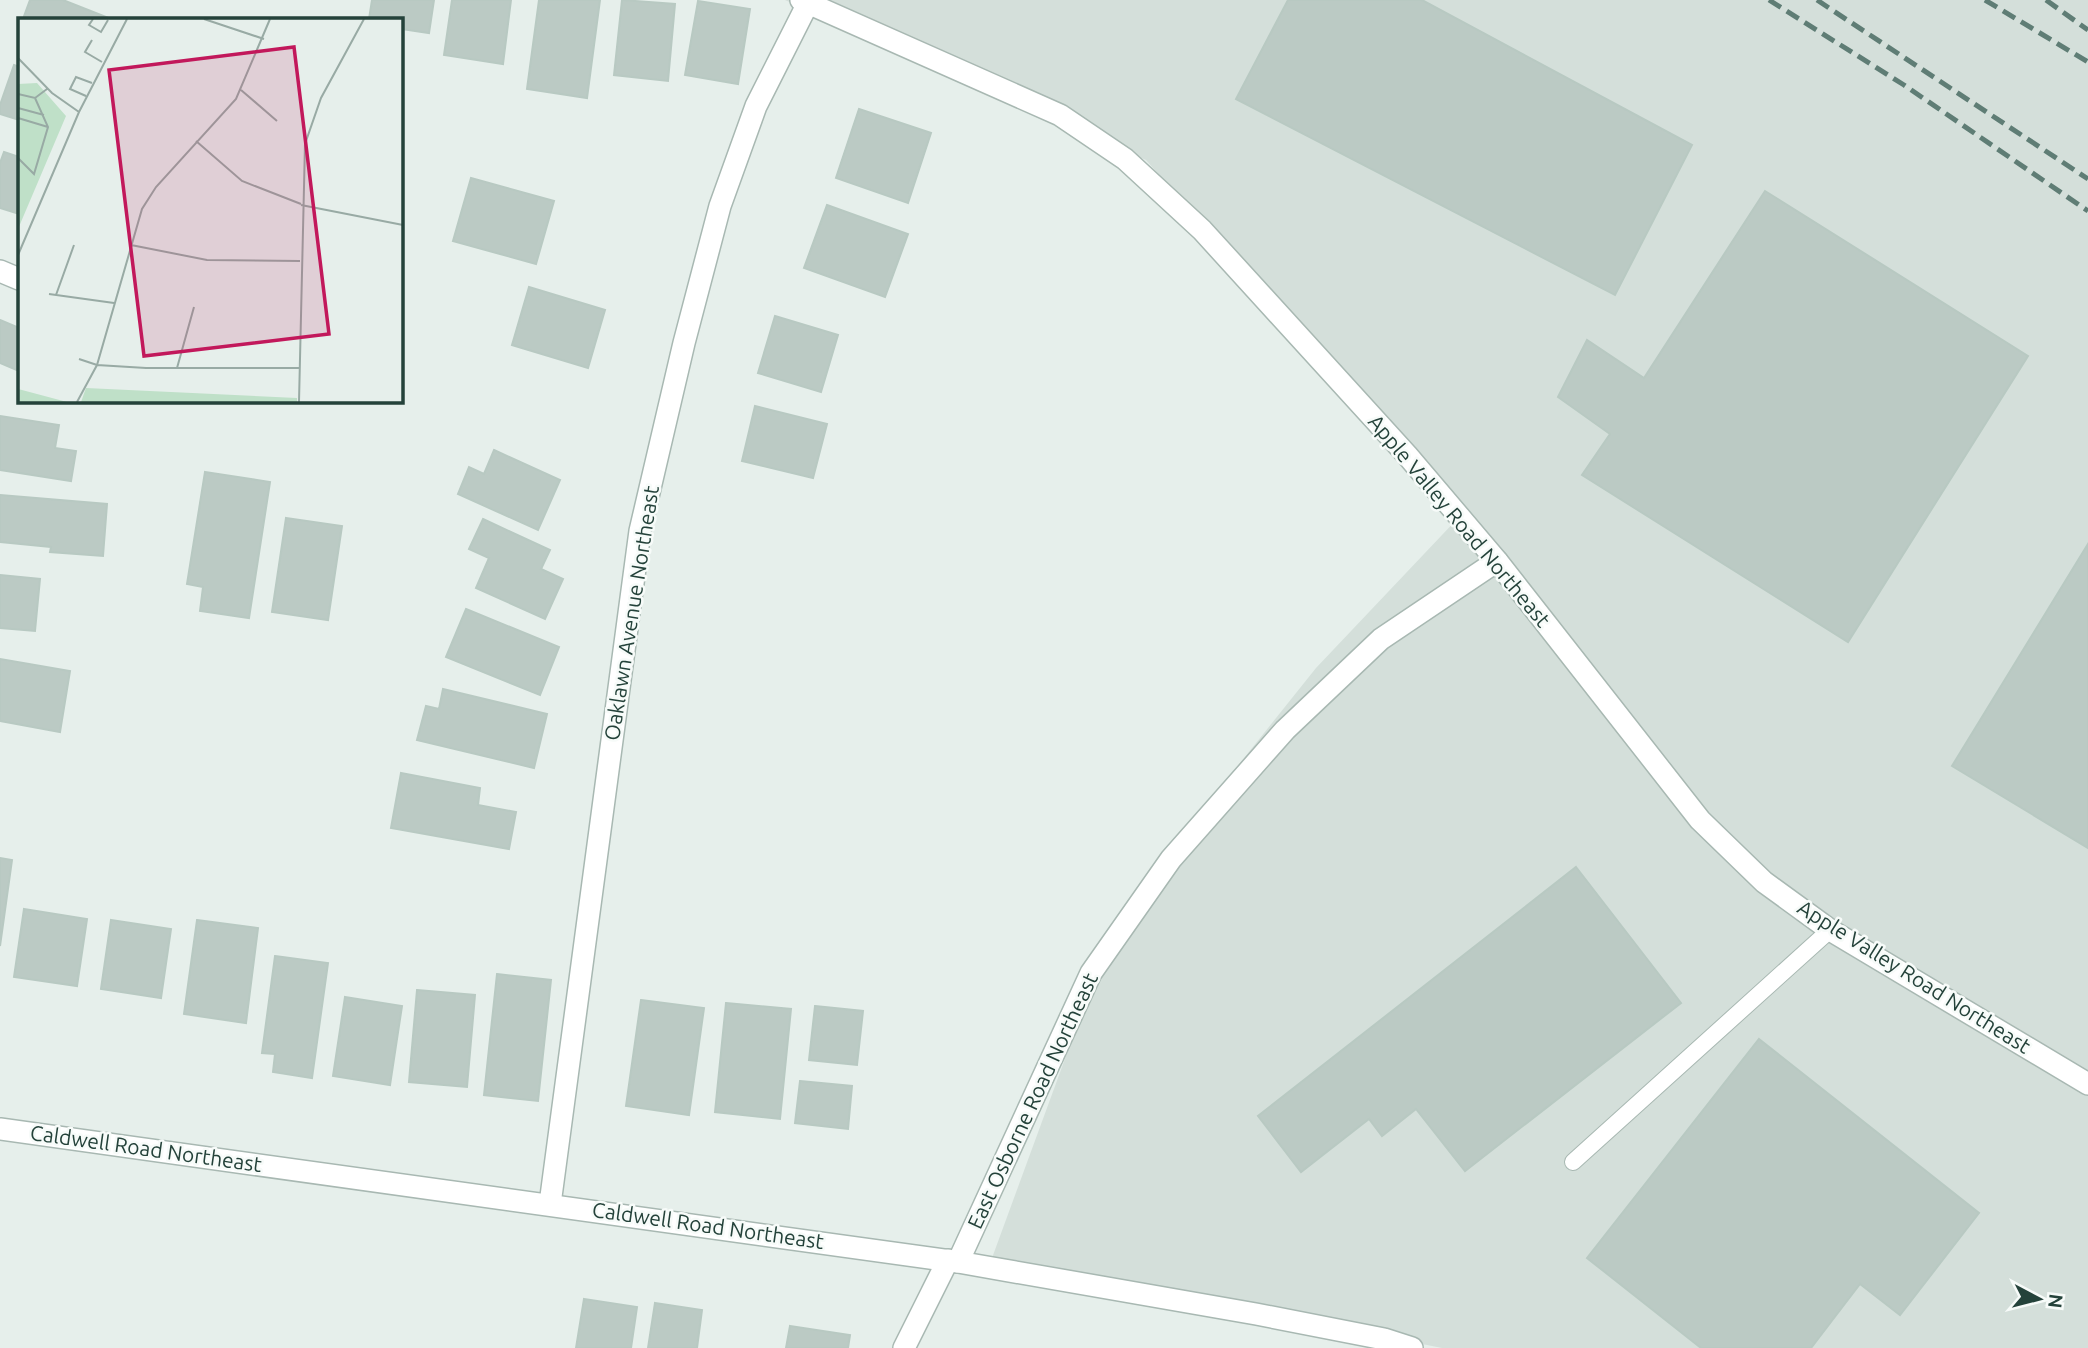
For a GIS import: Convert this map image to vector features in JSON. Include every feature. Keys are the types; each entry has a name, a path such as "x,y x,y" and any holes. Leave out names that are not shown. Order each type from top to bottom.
{"street":[{"name":"Apple Valley Road Northeast","path":"804,2 1060,115 1125,159 1212,240 1407,456 1497,561 1700,820 1764,882 1830,930 2088,1084"},
{"name":"Oaklawn Avenue Northeast","path":"550,1204 640,531 684,343 720,206 756,106 804,2"},
{"path":"0,271 18,279"},
{"name":"East Osborne Road Northeast","path":"904,1348 953,1261 1091,973 1171,859 1285,730 1381,639 1497,561"},
{"name":"Caldwell Road Northeast","path":"0,1129 953,1261 1269,1317 1384,1339 1412,1348"}],"lane":[{"path":"1573,1162 1830,930"}],"shaded area":[{"path":"785,0 2088,0 2088,1348 1442,1348 992,1258 1117,917 1316,668 1460,516 1146,160"}],"building":[{"path":"30,0 63,0 108,18 23,18"},
{"path":"372,0 434,0 429,33 402,29 402,18 369,18"},
{"path":"452,0 511,0 503,64 444,55"},
{"path":"539,0 600,0 587,98 527,89"},
{"path":"622,0 675,4 668,81 614,75"},
{"path":"1288,0 1422,0 1692,145 1615,295 1236,99"},
{"path":"698,1 750,9 738,84 685,75"},
{"path":"14,65 18,67 18,120 0,114 0,105"},
{"path":"859,109 931,133 908,203 836,178"},
{"path":"4,152 18,157 18,214 0,208 0,163"},
{"path":"471,178 554,201 536,264 453,241"},
{"path":"1765,191 2028,356 1848,642 1582,475 1610,434 1558,397 1587,340 1644,378"},
{"path":"827,205 908,234 885,297 804,268"},
{"path":"529,287 605,310 588,368 512,345"},
{"path":"775,316 838,335 821,392 758,373"},
{"path":"0,320 18,328 18,371 0,363"},
{"path":"755,406 827,424 813,478 742,461"},
{"path":"0,416 59,425 55,448 76,451 71,481 0,470"},
{"path":"494,450 560,480 538,530 458,494 469,467 484,474"},
{"path":"205,472 270,482 249,618 200,611 203,587 187,584"},
{"path":"0,495 107,504 103,556 50,552 51,547 0,542"},
{"path":"286,518 342,526 328,620 272,612"},
{"path":"483,519 550,550 541,569 563,579 545,619 476,588 489,558 469,549"},
{"path":"2088,544 2088,848 1952,766"},
{"path":"0,575 40,579 35,631 0,628"},
{"path":"466,609 559,647 540,695 446,657"},
{"path":"0,659 70,671 60,732 0,721"},
{"path":"443,689 547,714 534,768 417,740 426,706 439,709"},
{"path":"401,773 480,788 478,805 516,812 509,849 391,828"},
{"path":"0,858 12,860 0,946"},
{"path":"1576,867 1681,1003 1465,1171 1416,1109 1382,1136 1369,1119 1301,1172 1258,1116"},
{"path":"24,909 87,919 77,986 14,977"},
{"path":"111,920 171,929 161,998 101,989"},
{"path":"197,920 258,928 246,1023 184,1014"},
{"path":"275,956 328,963 312,1078 273,1072 275,1054 262,1053"},
{"path":"497,974 551,980 538,1101 484,1095"},
{"path":"417,990 475,995 467,1087 409,1082"},
{"path":"345,997 402,1006 390,1085 333,1076"},
{"path":"641,1000 704,1008 689,1115 626,1106"},
{"path":"726,1003 791,1009 780,1119 715,1112"},
{"path":"815,1006 863,1011 857,1065 809,1060"},
{"path":"1759,1039 1979,1213 1900,1315 1860,1284 1811,1348 1701,1348 1587,1258"},
{"path":"800,1081 852,1086 848,1129 795,1123"},
{"path":"584,1299 637,1307 631,1348 576,1348"},
{"path":"655,1303 702,1310 697,1348 648,1348"},
{"path":"790,1326 850,1335 848,1348 786,1348"}],"railway":[{"path":"1769,0 1904,85 2088,211"},
{"path":"1817,0 2088,179"},
{"path":"1985,0 2088,62"},
{"path":"2046,0 2088,30"}]}
